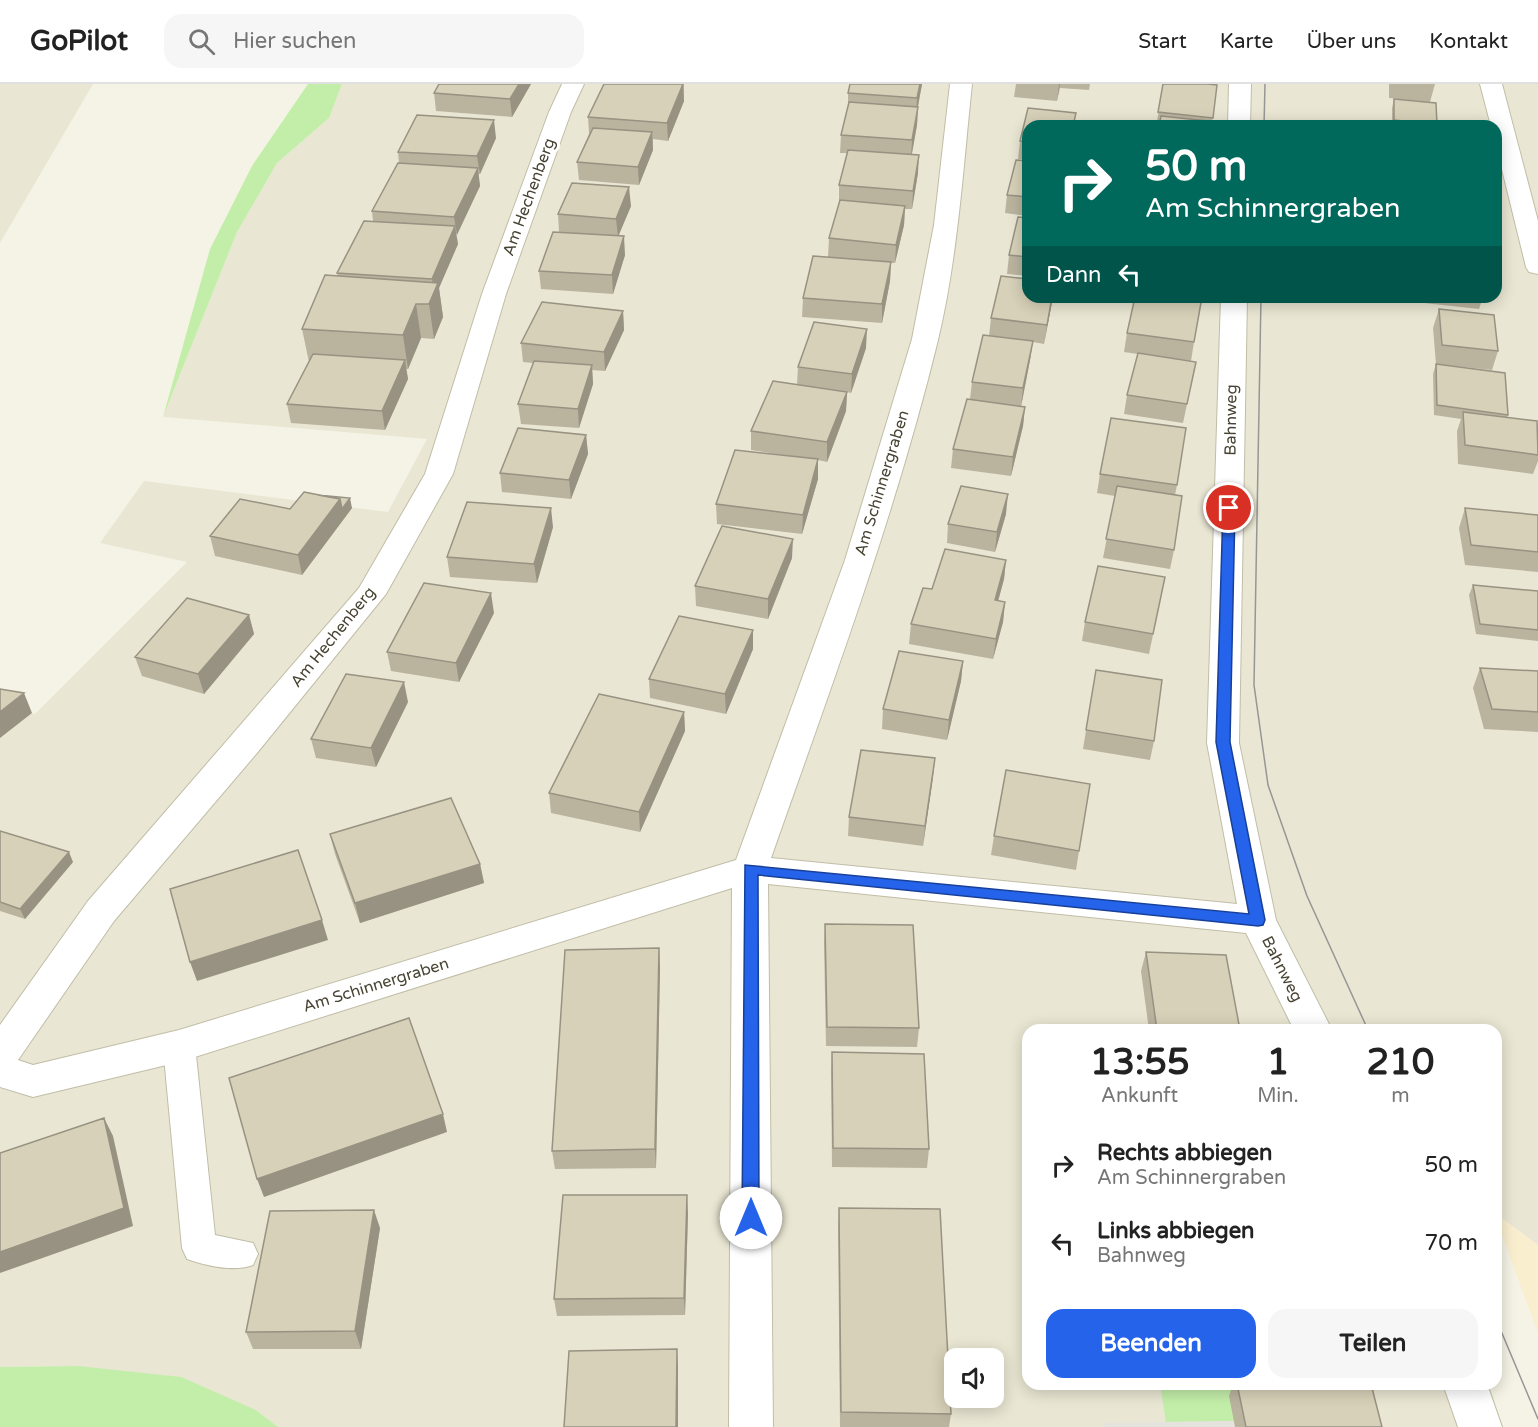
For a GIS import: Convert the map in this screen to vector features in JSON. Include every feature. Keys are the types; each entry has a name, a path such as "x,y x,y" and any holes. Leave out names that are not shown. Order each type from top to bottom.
{"street":[{"name":"Am Hechenberg","path":"0,1055 101,911 371,594 439,474 498,284 560,112 573,84"},
{"name":"Am Schinnergraben","path":"750,869 860,560 925,339 947,219 961,84"},
{"path":"1239,120 1240,84"},
{"path":"1491,84 1500,120"},
{"path":"1502,127 1538,267"},
{"name":"Bahnweg","path":"1234,303 1223,742 1258,920 1310,1024"},
{"name":"Am Schinnergraben","path":"0,1071 33,1082 179,1046 750,869 1258,920"},
{"path":"750,869 751,1427"},
{"path":"1467,1390 1480,1427"}],"lane":[{"path":"179,1046 199,1248 241,1254"}],"shaded area":[{"path":"0,84 93,84 0,243"},
{"path":"342,84 1538,84 1538,1245 1502,1218 1502,1024 1022,1024 1022,1390 1491,1390 1503,1427 278,1427 256,1410 78,1366 0,1367 0,707 35,714 187,562 100,543 144,481 388,512 427,439 163,417 237,232 277,163 329,118"},
{"path":"1502,1218 1538,1245 1538,1333 1502,1235"},
{"path":"1234,1421 1235,1427 1105,1427 1104,1423"}],"green space":[{"path":"308,84 342,84 329,118 277,163 237,232 163,417 210,249 252,166"},
{"path":"78,1366 181,1377 256,1410 278,1427 0,1427 0,1367"},
{"path":"1161,1390 1269,1390 1234,1421 1166,1422"}],"building":[{"path":"439,84 519,84 510,99 434,93"},
{"path":"604,84 683,84 667,123 588,117"},
{"path":"850,84 920,84 917,98 848,93"},
{"path":"1163,84 1217,85 1213,118 1158,112"},
{"path":"1394,99 1436,103 1437,120 1394,120"},
{"path":"849,102 918,107 912,140 841,135"},
{"path":"1028,108 1076,113 1074,120 1025,120"},
{"path":"417,115 494,120 477,156 398,152"},
{"path":"1161,116 1198,120 1160,120"},
{"path":"593,128 652,132 638,167 577,162"},
{"path":"848,150 919,155 913,191 839,185"},
{"path":"1016,160 1022,160 1022,196 1007,195"},
{"path":"398,163 478,168 454,217 372,211"},
{"path":"572,183 629,187 616,219 558,214"},
{"path":"840,200 905,206 896,245 829,238"},
{"path":"1018,217 1022,217 1022,256 1009,255"},
{"path":"364,221 455,226 432,279 337,273"},
{"path":"553,232 624,236 612,275 539,271"},
{"path":"813,256 891,262 882,304 803,298"},
{"path":"325,275 438,283 429,304 416,304 403,335 302,329"},
{"path":"1001,276 1022,278 1022,303 1051,303 1047,325 991,318"},
{"path":"542,302 623,311 604,352 521,343"},
{"path":"1134,303 1201,303 1194,342 1127,333"},
{"path":"1439,309 1494,315 1498,351 1442,345"},
{"path":"814,322 867,329 852,374 798,367"},
{"path":"983,335 1033,341 1023,388 972,382"},
{"path":"1138,353 1196,362 1187,404 1127,395"},
{"path":"313,354 405,360 382,411 287,404"},
{"path":"534,361 592,365 578,409 518,404"},
{"path":"1436,364 1505,373 1508,415 1437,405"},
{"path":"773,381 847,392 827,442 751,431"},
{"path":"967,399 1025,407 1013,457 953,449"},
{"path":"1463,412 1537,421 1538,455 1465,445"},
{"path":"1111,418 1186,428 1177,485 1100,474"},
{"path":"518,428 586,435 569,480 500,473"},
{"path":"735,450 818,459 803,515 716,504"},
{"path":"961,486 1008,494 997,532 948,524"},
{"path":"1117,486 1182,496 1174,550 1106,539"},
{"path":"304,492 340,499 298,555 210,536 240,499 290,509"},
{"path":"318,495 350,498 342,509 340,499"},
{"path":"467,502 551,508 534,564 447,557"},
{"path":"1465,508 1538,515 1538,552 1471,545"},
{"path":"722,526 793,539 768,599 695,586"},
{"path":"945,549 1006,560 995,600 1005,602 996,639 911,624 923,588 932,589"},
{"path":"1098,566 1165,577 1153,634 1085,622"},
{"path":"424,583 491,593 456,663 387,652"},
{"path":"1473,585 1538,591 1538,630 1480,624"},
{"path":"187,598 249,615 198,674 135,657"},
{"path":"679,616 753,630 725,694 649,679"},
{"path":"899,651 963,661 949,720 883,709"},
{"path":"1480,668 1538,671 1538,712 1492,709"},
{"path":"1096,670 1162,680 1154,741 1086,730"},
{"path":"346,674 404,682 371,748 311,739"},
{"path":"0,689 24,693 0,712"},
{"path":"599,694 684,712 639,812 549,793"},
{"path":"861,750 935,758 925,826 849,817"},
{"path":"1006,770 1090,784 1079,851 994,836"},
{"path":"451,798 480,864 355,903 330,834"},
{"path":"0,831 69,852 20,909 0,902"},
{"path":"298,850 322,920 190,962 170,889"},
{"path":"825,924 913,925 919,1028 827,1027"},
{"path":"659,948 655,1149 552,1151 565,950"},
{"path":"1146,952 1226,955 1239,1024 1156,1024"},
{"path":"409,1018 443,1114 257,1179 229,1078"},
{"path":"832,1052 924,1054 929,1149 833,1148"},
{"path":"104,1118 124,1208 0,1252 0,1153"},
{"path":"563,1195 687,1195 684,1298 554,1299"},
{"path":"839,1208 940,1209 947,1348 944,1348 944,1408 951,1408 951,1414 841,1412"},
{"path":"374,1210 355,1331 246,1332 270,1211"},
{"path":"677,1349 676,1427 564,1427 569,1351"},
{"path":"1238,1390 1373,1390 1382,1427 1246,1427"}],"tram line":[{"path":"1264,120 1265,84"},
{"path":"1261,303 1254,685 1268,785 1307,896 1365,1024"},
{"path":"1502,1333 1538,1419"}],"route":[{"path":"751,1218 750,869 1258,920 1223,742 1229,508"}]}
